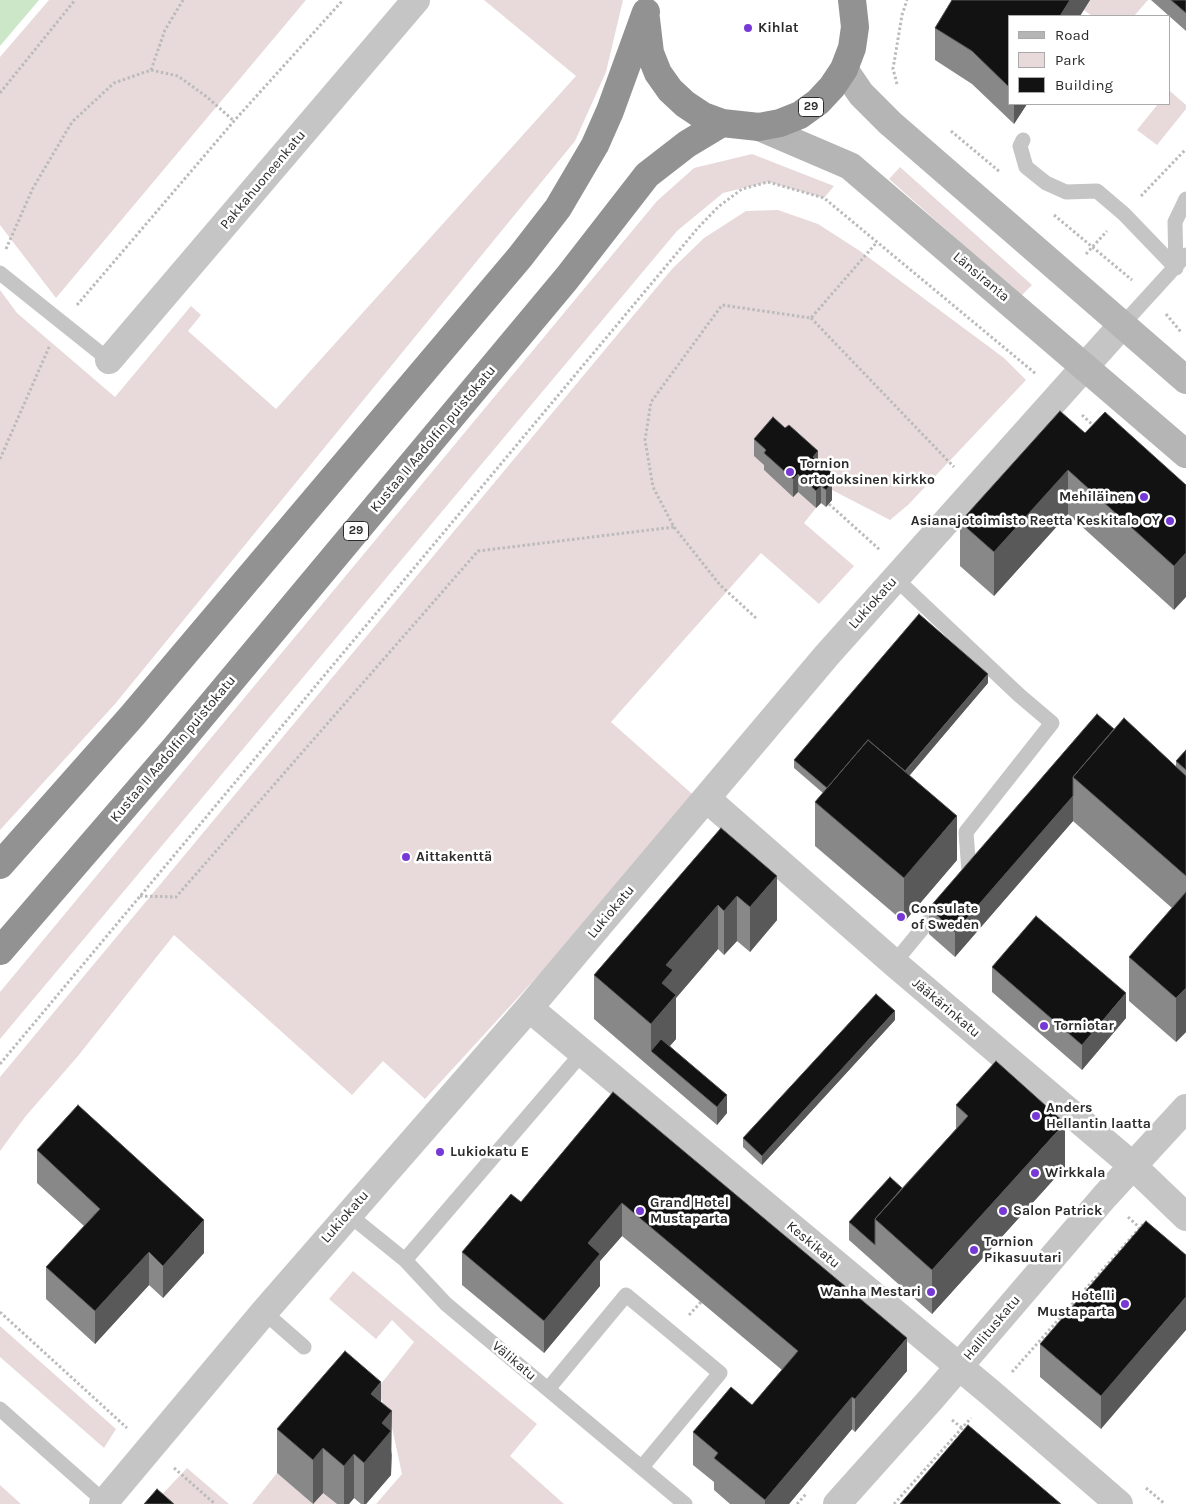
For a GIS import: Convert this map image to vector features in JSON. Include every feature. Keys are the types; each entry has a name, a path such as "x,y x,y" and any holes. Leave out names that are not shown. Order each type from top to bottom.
{"highway":[{"path":"852,0 855,27"},
{"name":"29","path":"722,123 759,127 780,123 800,115 818,102 832,87 844,69 852,48 861,0"},
{"path":"647,6 646,33 650,53 658,73 670,90 685,104 703,116 722,123"},
{"path":"0,865 138,708 520,257 558,208 595,145 610,111 647,6"},
{"name":"Kustaa II Aadolfin puistokatu","path":"0,951 175,748 567,278 647,176 687,144 722,123"}],"street":[{"name":"Pakkahuoneenkatu","path":"109,360 416,0"},
{"path":"844,69 861,94 890,123 1186,380"},
{"name":"Länsiranta","path":"759,127 850,166 1186,454"},
{"name":"Lukiokatu","path":"104,1503 264,1312 529,1008 827,656 1123,324"},
{"name":"Jääkärinkatu","path":"707,799 894,963 1132,1166 1186,1216"},
{"name":"Keskikatu","path":"529,1008 958,1368 992,1394 1119,1504"},
{"name":"Hallituskatu","path":"838,1504 958,1368 1105,1196 1186,1108"}],"lane":[{"path":"1024,140 1020,146 1026,167 1046,183 1066,192 1097,191 1181,267"},
{"path":"1181,267 1175,222 1186,199"},
{"path":"1123,324 1181,267 1186,255"},
{"path":"0,273 109,360"},
{"path":"894,963 969,872 966,832 1052,723 1019,695 896,578"},
{"path":"405,1260 583,1052"},
{"name":"Välikatu","path":"348,1214 405,1260 446,1304 642,1467 675,1501"},
{"path":"548,1389 626,1295 660,1323 720,1373 642,1467"},
{"path":"264,1312 304,1347"},
{"path":"0,1409 104,1503"}],"path":[{"path":"0,93 75,0"},
{"path":"151,70 165,30 183,0"},
{"path":"0,459 44,356 63,322 234,121 343,0"},
{"path":"4,252 34,188 72,122 114,83 151,70 178,76 207,97 234,121"},
{"path":"1067,278 1091,247 1186,149"},
{"path":"0,1064 697,229 718,207 742,189 768,182 824,198 1010,350 1099,431"},
{"path":"811,318 877,242"},
{"path":"756,618 720,585 674,527 653,487 645,440 651,402 722,305 811,318 959,472"},
{"path":"829,504 884,553"},
{"path":"140,896 176,897 478,550 674,527"},
{"path":"1105,1196 1147,1233"},
{"path":"894,1504 1166,1199"},
{"path":"0,1312 150,1449 215,1504"},
{"path":"930,1400 970,1434"}],"green space":[{"path":"49,0 306,0 56,298 0,225 0,57"},
{"path":"484,0 623,0 606,72 575,141 115,704 0,830 0,290 17,313 115,397 191,306 201,315 188,331 276,409 576,76"},
{"path":"1090,0 1148,0 1135,15 1091,15 1084,10"},
{"path":"1171,92 1186,105 1186,109 1157,145 1137,130 1157,105 1171,105"},
{"path":"752,154 834,186 824,198 768,182 723,193 677,231 0,1039 0,992 657,201 694,168"},
{"path":"900,167 1032,285 1021,296 889,179"},
{"path":"778,210 818,224 860,251 1004,358 1026,380 908,505 890,520 832,490 766,467 764,470 793,496 798,492 816,508 804,523 854,566 819,604 761,553 611,722 699,800 425,1099 383,1061 352,1095 174,935 78,1056 25,1117 0,1151 0,1077 672,269 704,238 746,211"},
{"path":"353,1271 537,1424 510,1456 564,1504 376,1504 402,1474 391,1423 377,1389 414,1342 392,1320 376,1339 329,1299"},
{"path":"0,1326 116,1429 104,1448 0,1357"},
{"path":"187,1468 229,1504 153,1504"},
{"path":"277,1473 313,1504 252,1504"},
{"path":"0,1485 21,1504 0,1504"},
{"path":"323,1493 337,1504 313,1504"}],"shaded area":[{"path":"0,0 39,0 0,46"}],"building":[{"path":"952,0 1070,0 1061,15 1008,15 1008,86 972,51 935,28"},
{"path":"1171,0 1186,0 1186,13"},
{"path":"1060,411 1085,433 1105,412 1186,485 1186,553 1174,566 1068,470 994,552 960,522"},
{"path":"773,417 785,428 789,425 818,451 813,457 832,473 827,478 832,483 826,490 821,486 816,491 798,474 793,479 764,453 766,450 754,439"},
{"path":"919,614 988,674 905,771 868,740 827,788 794,760"},
{"path":"1097,714 1114,729 1073,777 1073,796 955,932 929,908"},
{"path":"1124,718 1186,776 1186,876 1073,777"},
{"path":"868,740 957,816 904,878 815,802"},
{"path":"1186,750 1186,770 1176,761"},
{"path":"721,828 777,876 750,907 737,896 724,911 718,905 666,965 673,970 662,983 676,995 651,1024 594,975"},
{"path":"1186,892 1186,988 1176,998 1129,957"},
{"path":"1036,916 1126,993 1082,1045 992,967"},
{"path":"876,994 895,1011 762,1156 743,1138"},
{"path":"661,1039 727,1095 717,1107 651,1051"},
{"path":"996,1061 1065,1123 932,1270 875,1219 968,1116 956,1105"},
{"path":"613,1092 907,1338 855,1399 852,1397 765,1500 714,1458 718,1453 693,1432 731,1387 752,1405 798,1351 622,1203 588,1243 600,1254 544,1321 462,1252 511,1194 521,1202"},
{"path":"78,1105 204,1220 163,1266 149,1252 95,1311 46,1267 100,1209 37,1150"},
{"path":"890,1177 902,1188 875,1219 875,1245 849,1222"},
{"path":"1146,1221 1186,1255 1186,1297 1101,1396 1040,1344"},
{"path":"345,1351 381,1382 371,1394 392,1411 382,1423 391,1431 364,1463 354,1454 344,1466 323,1448 313,1460 277,1429"},
{"path":"968,1425 1061,1504 900,1504"},
{"path":"157,1489 174,1504 144,1504"}],"place":[{"name":"Kihlat","path":"748,28"},
{"name":"Tornion ortodoksinen kirkko","path":"790,472"},
{"name":"Mehiläinen","path":"1144,497"},
{"name":"Asianajotoimisto Reetta Keskitalo OY","path":"1170,521"},
{"name":"Aittakenttä","path":"406,857"},
{"name":"Consulate of Sweden","path":"901,917"},
{"name":"Torniotar","path":"1044,1026"},
{"name":"Anders Hellantin laatta","path":"1036,1116"},
{"name":"Lukiokatu E","path":"440,1152"},
{"name":"Wirkkala","path":"1035,1173"},
{"name":"Grand Hotel Mustaparta","path":"640,1211"},
{"name":"Salon Patrick","path":"1003,1211"},
{"name":"Tornion Pikasuutari","path":"974,1250"},
{"name":"Wanha Mestari","path":"931,1292"},
{"name":"Hotelli Mustaparta","path":"1125,1304"}]}
